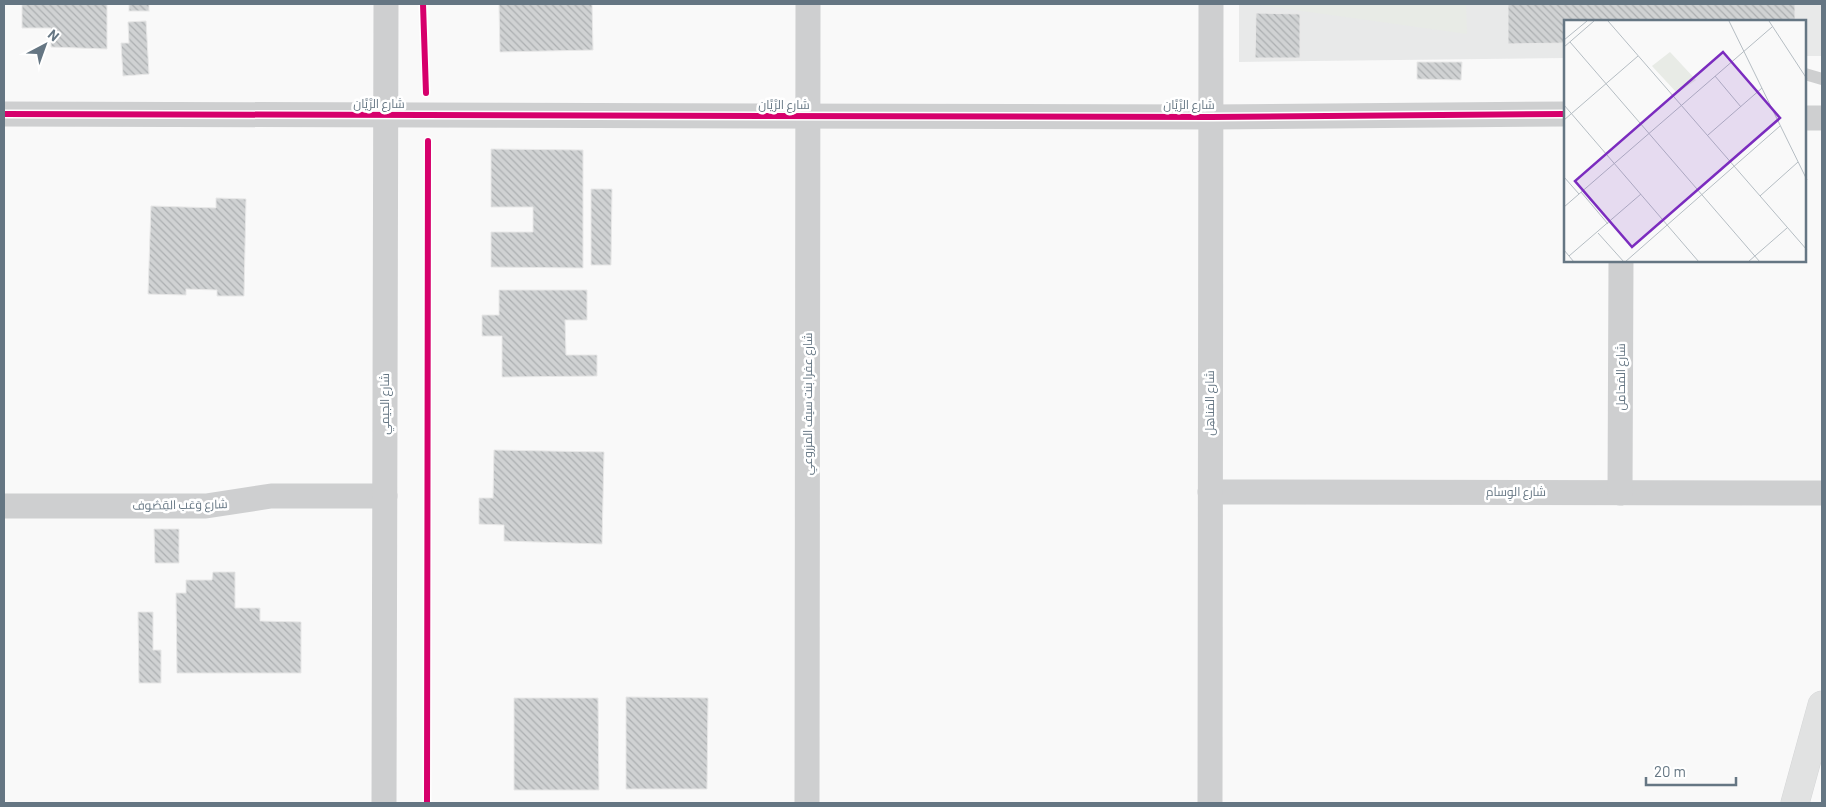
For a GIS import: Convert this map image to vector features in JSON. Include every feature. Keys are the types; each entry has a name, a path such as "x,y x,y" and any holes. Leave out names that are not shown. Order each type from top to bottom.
{"street":[{"name":"شارع الجيمي","path":"384,803 386,4"},
{"name":"شارع عفرا بنت سيف المزروعي","path":"807,803 808,4"},
{"name":"شارع المَناهِل","path":"1210,803 1211,4"},
{"name":"شارع الرَّيَّان","path":"4,114 808,116 1564,114"},
{"path":"1806,118 1822,118"},
{"name":"شارع المَحامِل","path":"1620,492 1621,262"},
{"name":"شارع الوِسام","path":"1210,492 1822,493"},
{"name":"شارع وَعَب القِصُوف","path":"4,506 206,506 271,496 385,496"},
{"path":"1795,803 1822,705"}],"lane":[{"path":"1806,74 1822,79"}],"shaded area":[{"path":"1239,4 1822,4 1822,56 1806,56 1806,20 1564,20 1564,58 1239,62"},
{"path":"1252,4 1466,4 1467,34"}],"building":[{"path":"22,4 107,4 107,49 51,47 51,28 22,28"},
{"path":"129,4 149,4 149,11 129,11"},
{"path":"499,4 592,4 593,50 500,52"},
{"path":"1508,4 1795,4 1795,20 1564,20 1564,43 1508,44"},
{"path":"1256,13 1300,14 1300,58 1255,58"},
{"path":"146,21 149,74 123,76 121,43 129,43 128,22"},
{"path":"1417,62 1462,62 1461,80 1417,79"},
{"path":"491,149 583,150 583,268 491,267 491,232 533,232 533,207 491,207"},
{"path":"591,189 612,189 611,265 591,265"},
{"path":"216,198 246,199 244,296 217,296 217,290 186,289 186,295 148,294 151,206 216,208"},
{"path":"499,290 587,290 587,320 565,320 566,355 597,355 597,376 502,377 502,336 482,336 482,315 499,315"},
{"path":"494,450 604,452 602,544 504,541 504,525 479,524 479,498 493,498"},
{"path":"154,529 179,529 179,563 155,563"},
{"path":"213,572 235,572 235,608 260,608 260,621 301,622 301,673 177,673 176,593 186,593 186,580 212,580"},
{"path":"138,612 153,612 153,650 161,650 161,683 139,683"},
{"path":"626,697 708,698 707,789 626,789"},
{"path":"514,698 598,698 599,790 514,790"}],"cycle path":[{"path":"423,4 426,93"},
{"path":"4,114 1211,117 1564,114"},
{"path":"427,803 428,141"}]}
